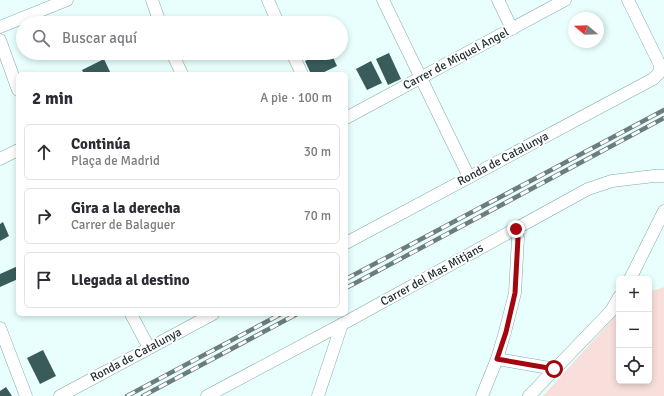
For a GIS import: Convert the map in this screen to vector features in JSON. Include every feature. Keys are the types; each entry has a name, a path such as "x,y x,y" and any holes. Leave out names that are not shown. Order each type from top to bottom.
{"street":[{"path":"27,16 67,0"},
{"path":"152,0 158,16"},
{"path":"268,0 275,16"},
{"path":"382,0 469,177"},
{"path":"498,0 512,29"},
{"name":"Carrer de Miquel Angel","path":"348,117 565,0"},
{"name":"Ronda de Catalunya","path":"348,242 653,79 659,73 660,65 628,0"},
{"path":"0,27 16,21"},
{"path":"0,40 16,84"},
{"path":"175,60 180,72"},
{"path":"295,60 301,72"},
{"path":"0,158 16,151"},
{"name":"Carrer del Mas Mitjans","path":"206,396 342,324 588,189 612,181 664,176"},
{"path":"632,276 664,211"},
{"path":"482,396 506,332 515,293 518,238 516,229"},
{"path":"529,396 611,310 616,302"},
{"path":"132,316 149,348"},
{"name":"Ronda de Catalunya","path":"60,396 209,316"},
{"path":"318,396 342,324"},
{"path":"0,328 26,396"},
{"path":"497,359 554,369"}],"shaded area":[{"path":"664,287 664,396 543,396 616,315 616,384 652,384 652,291"}],"building":[{"path":"389,53 401,79 388,85 376,59"},
{"path":"104,60 110,72 83,72 82,70"},
{"path":"334,60 337,66 324,72 310,72 305,61"},
{"path":"371,61 382,83 367,90 356,69"},
{"path":"3,222 9,236 0,241 0,224"},
{"path":"16,267 16,280 0,287 0,274"},
{"path":"43,350 56,376 40,384 27,358"},
{"path":"6,387 12,396 0,396 0,391"}],"railway":[{"path":"348,278 664,110"},
{"path":"348,287 664,118"},
{"path":"127,396 277,316"},
{"path":"143,396 293,316"}],"route":[{"path":"516,229 518,238 515,293 506,332 497,359 554,369"}]}
